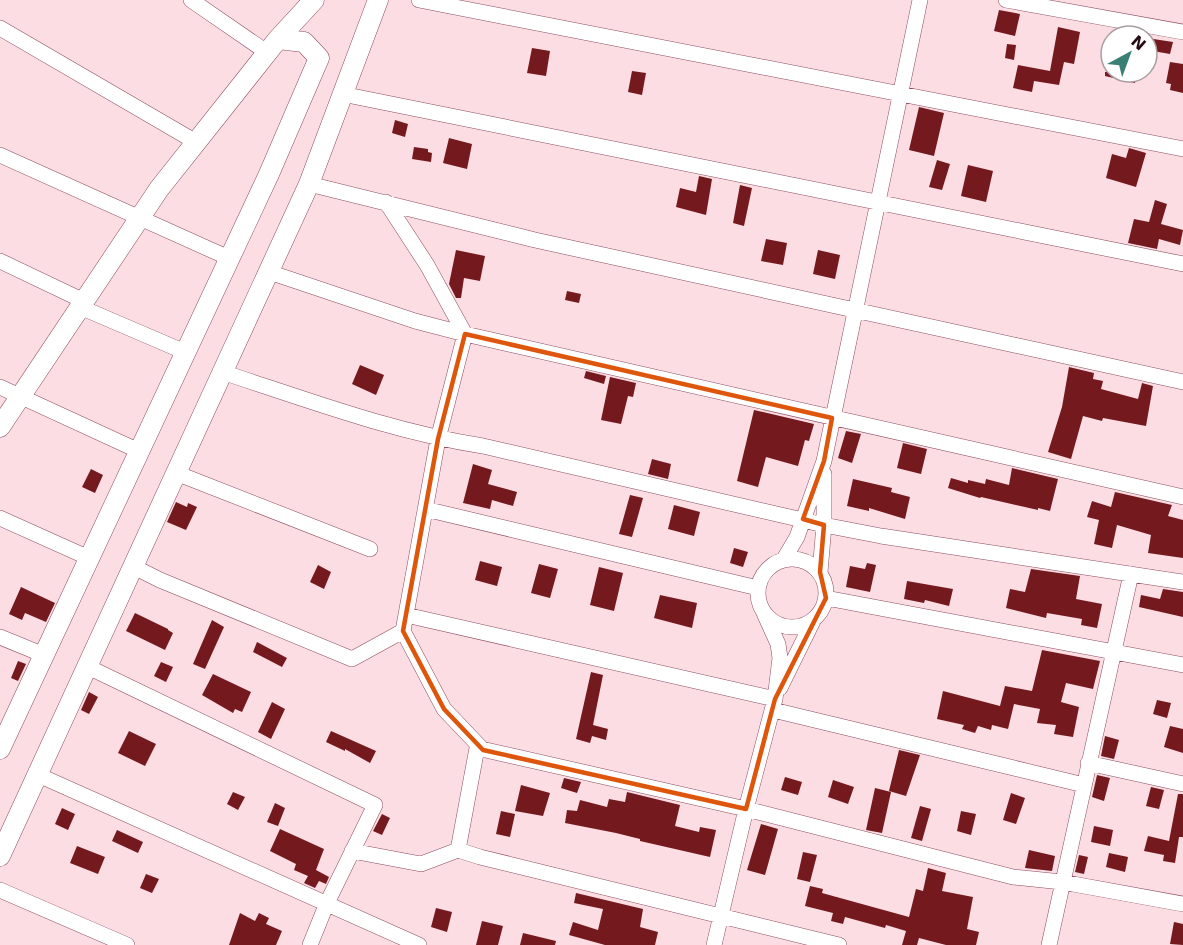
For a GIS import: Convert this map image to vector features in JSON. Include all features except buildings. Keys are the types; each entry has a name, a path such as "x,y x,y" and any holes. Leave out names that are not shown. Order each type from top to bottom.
{"main road":[{"path":"0,427 140,216 273,46 314,0"},
{"path":"0,856 309,184 378,0"},
{"path":"0,749 230,258 319,58 304,42 273,46"}],"street":[{"path":"192,0 273,46"},
{"path":"419,0 1183,149"},
{"path":"774,704 813,621 822,611 826,598 825,585 820,572 824,525 825,461 832,418 920,0"},
{"path":"1006,0 1183,32"},
{"path":"0,28 196,142"},
{"path":"342,94 1183,264"},
{"path":"0,155 230,258"},
{"path":"309,184 534,240 1183,382"},
{"path":"386,202 427,266 465,334 438,439 403,631 444,709 483,750"},
{"path":"0,261 82,304 185,352"},
{"path":"268,272 415,321 465,334 1183,497"},
{"path":"222,372 360,417 438,439 483,446 824,525 1183,582"},
{"path":"0,387 139,451"},
{"path":"784,559 797,537 825,461"},
{"path":"176,473 370,549"},
{"path":"424,509 758,588"},
{"path":"0,518 89,558"},
{"path":"714,945 746,809 774,704 780,658 778,644 758,601 758,588 762,575 771,565 784,559 797,559 810,563 820,572"},
{"path":"132,566 160,580 352,659 403,631"},
{"path":"1049,945 1131,574"},
{"path":"826,598 1183,665"},
{"path":"764,613 774,622 787,627 800,626 813,621"},
{"path":"406,615 774,704 1084,785"},
{"path":"0,637 44,655"},
{"path":"86,666 375,806 327,903 310,945"},
{"path":"458,850 477,748 746,809 1013,877 1062,882 1183,904"},
{"path":"1088,763 1183,784"},
{"path":"36,774 419,945"},
{"path":"352,851 421,864 458,850 839,945"},
{"path":"0,890 127,945"}],"highlighted area":[{"path":"465,334 832,418 824,461 803,519 824,525 820,572 826,598 775,699 746,809 483,750 444,709 403,631 438,439"}]}
